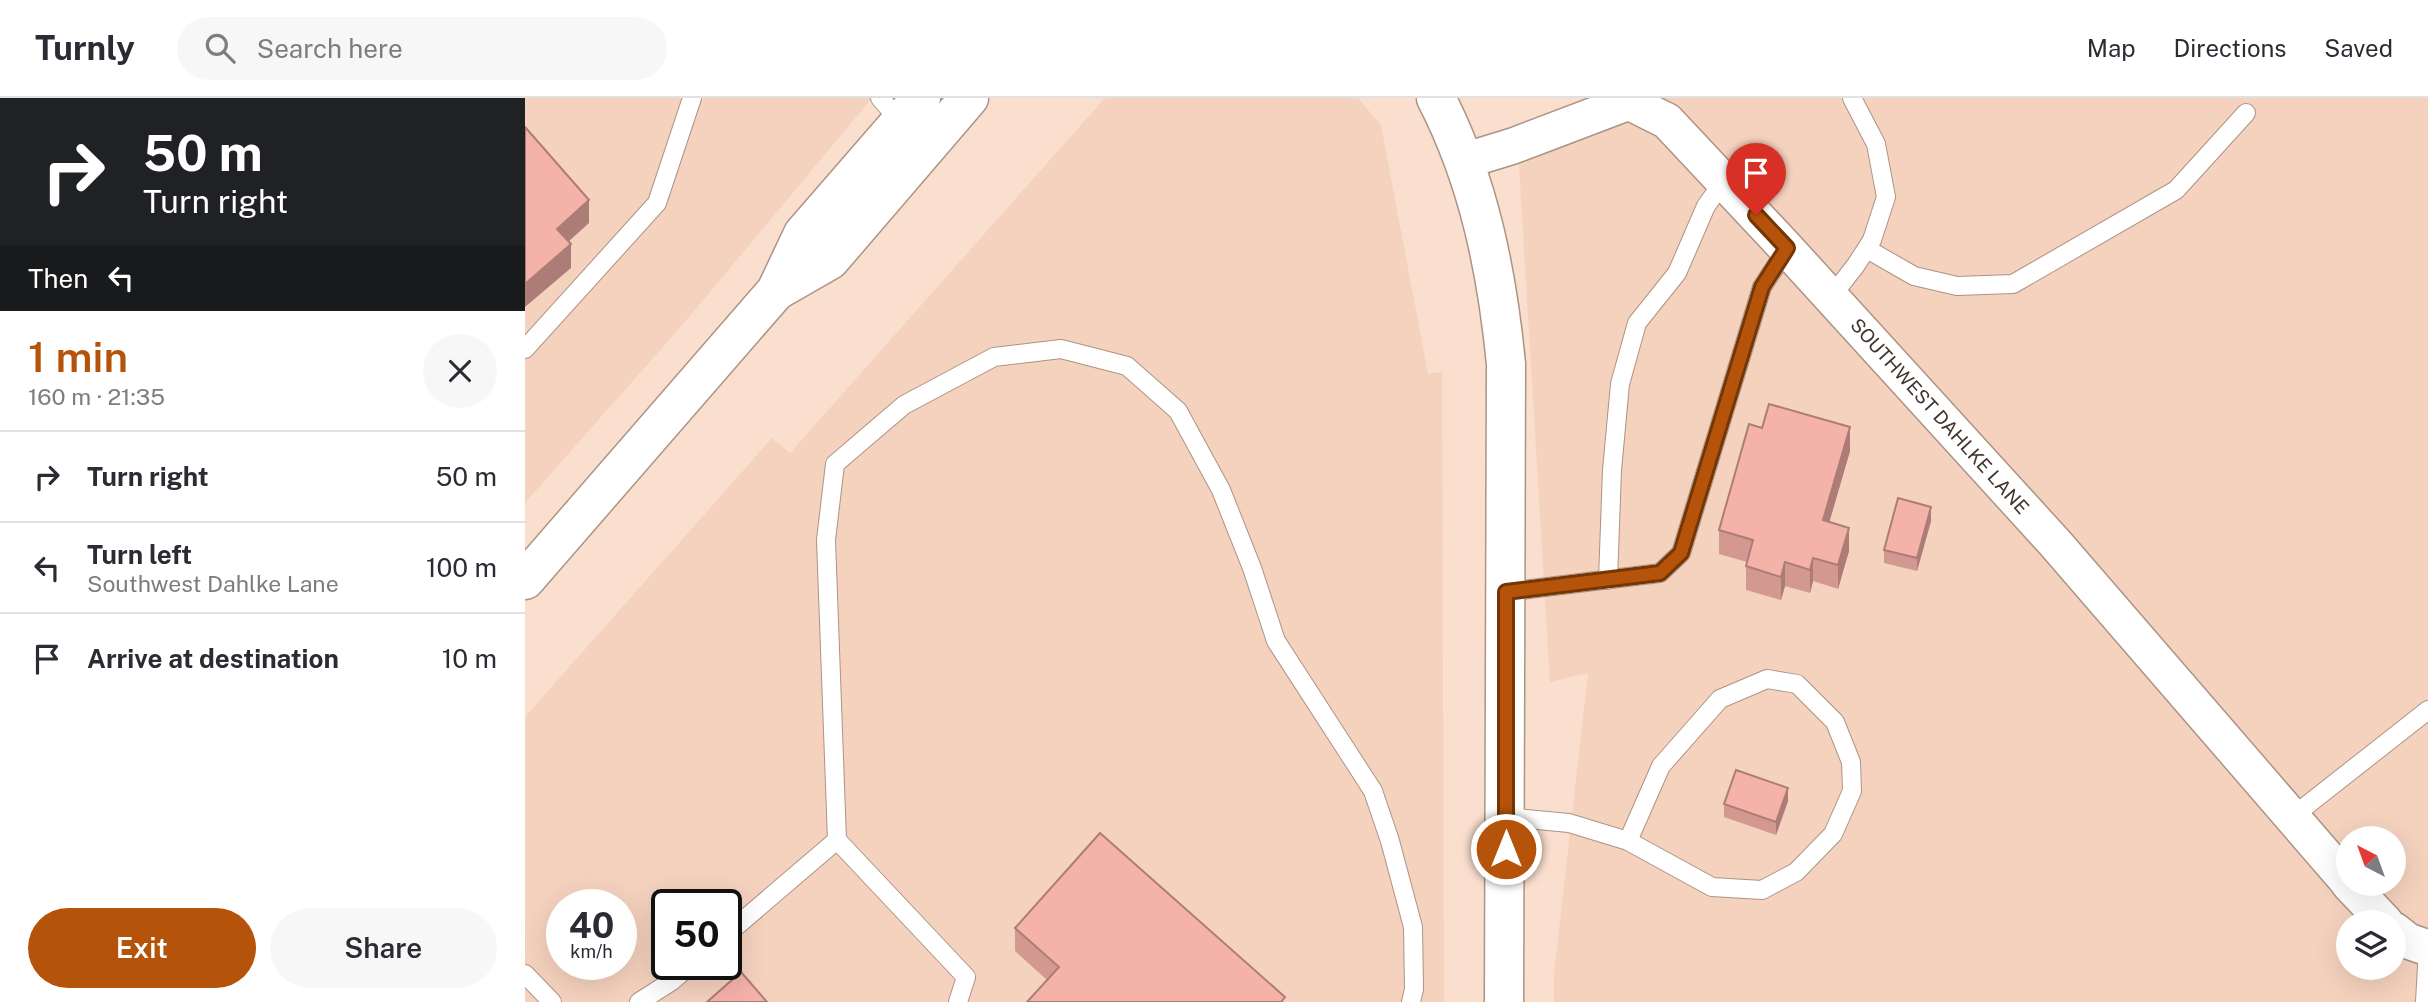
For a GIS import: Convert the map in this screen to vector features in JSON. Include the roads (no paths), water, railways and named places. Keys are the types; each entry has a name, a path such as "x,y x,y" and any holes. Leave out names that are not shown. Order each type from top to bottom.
{"main road":[{"path":"776,292 830,260 969,98"},
{"path":"1436,98 1464,161 1483,218 1502,320 1506,364 1504,1002"},
{"path":"525,580 776,292 803,234 900,106"}],"street":[{"name":"SOUTHWEST DAHLKE LANE","path":"1464,161 1513,146 1601,105 1629,102 1667,121 1787,248 2055,543 2336,868"},
{"name":"SOUTHWEST DAHLKE LANE","path":"2361,896 2374,910"},
{"path":"2406,939 2428,948"}],"lane":[{"path":"525,349 657,203 692,98"},
{"path":"1831,297 1872,240 1886,197 1876,144 1852,98"},
{"path":"1867,249 1914,276 1957,286 2013,284 2176,190 2246,113"},
{"path":"1608,580 1612,470 1621,384 1637,323 1677,273 1706,206 1724,181"},
{"path":"1506,592 1660,573 1681,553 1762,287 1787,248"},
{"path":"958,1002 966,977 837,840 826,540 835,464 904,405 994,357 1061,349 1127,366 1178,411 1221,490 1252,568 1276,641 1373,791 1390,841 1413,927 1414,989 1411,1002"},
{"path":"1506,817 1569,822 1628,841 1712,887 1762,890 1796,872 1833,834 1852,791 1851,762 1835,722 1797,684 1767,678 1720,699 1661,766 1628,841"},
{"path":"2292,817 2428,710"},
{"path":"742,921 837,840"},
{"path":"2425,1002 2428,948"},
{"path":"525,974 552,1002"},
{"path":"639,1002 673,980"}]}
